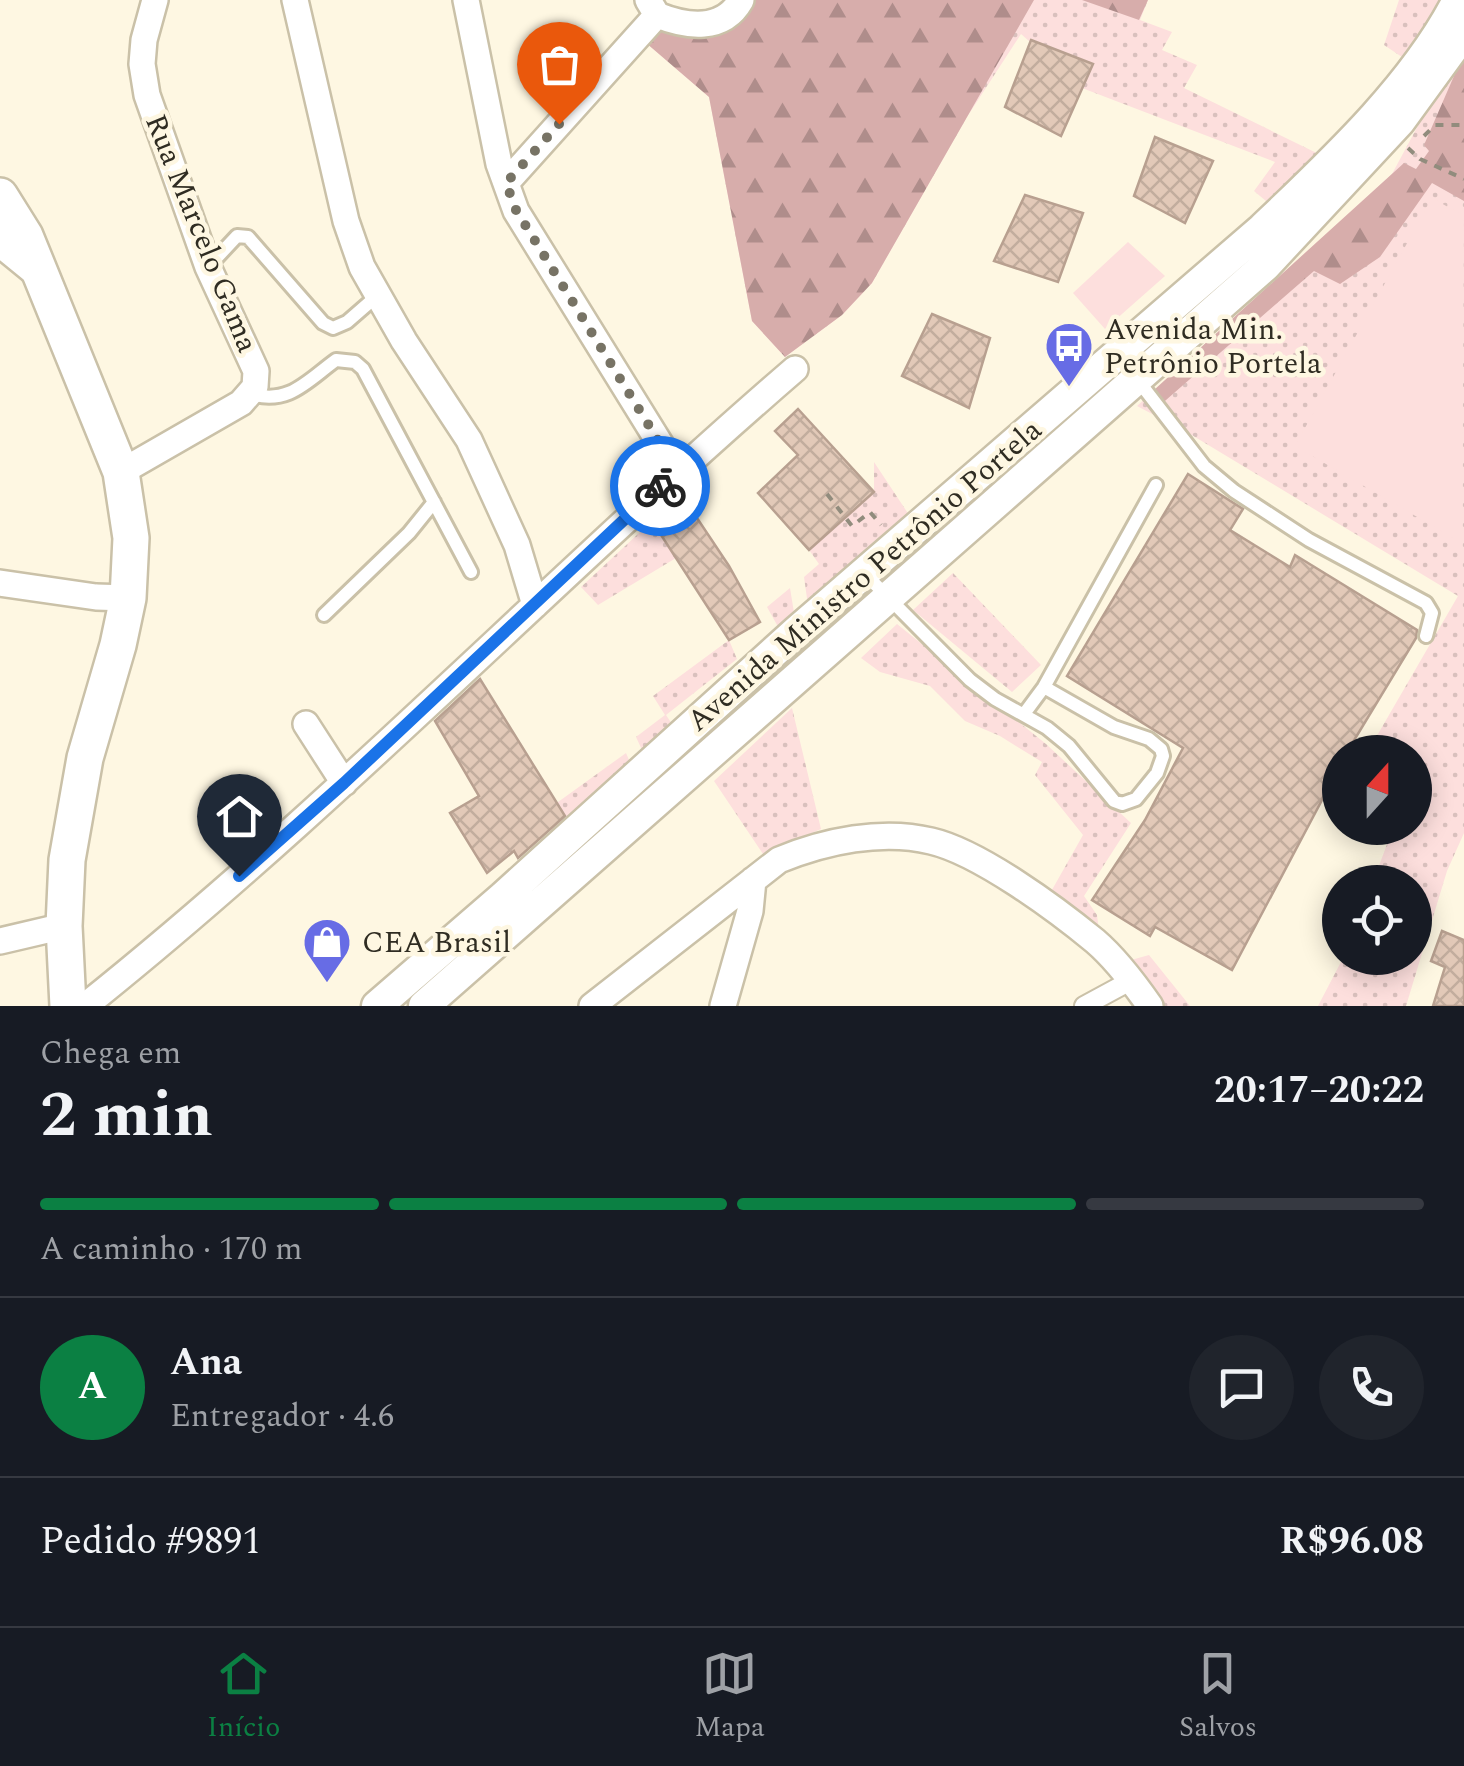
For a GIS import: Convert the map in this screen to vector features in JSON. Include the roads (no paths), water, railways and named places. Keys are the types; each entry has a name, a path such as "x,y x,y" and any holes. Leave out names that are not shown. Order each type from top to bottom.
{"main road":[{"path":"0,196 25,236 121,472 131,538 128,598 79,787 67,860 64,926 68,1006"}],"street":[{"name":"Rua Marcelo Gama","path":"155,0 144,40 142,64 147,95 208,267 256,371 246,398"},
{"path":"295,0 346,221 362,267 469,440 517,545 535,606"},
{"path":"466,0 506,183 516,210 677,471"},
{"path":"506,183 652,8 698,26 720,20 741,0"},
{"name":"Avenida Ministro Petrônio Portela","path":"377,1006 864,573 1262,229 1334,161 1399,88 1458,0"},
{"name":"Avenida Ministro Petrônio Portela","path":"424,1006 1265,266 1391,132 1464,33"},
{"path":"0,242 38,272"},
{"path":"85,1006 344,783 677,471 795,369"},
{"path":"121,472 246,398"},
{"path":"0,582 128,598"},
{"path":"306,724 344,783"},
{"path":"592,1006 780,860 807,848 897,836 933,841 970,856 1026,891 1098,944 1150,1006"},
{"path":"723,1006 750,911 753,880"},
{"path":"0,941 64,926"},
{"path":"1084,1006 1132,980"}],"lane":[{"path":"208,267 237,236 248,237 326,325 333,328 347,322 378,295"},
{"path":"1114,357 1138,380 1204,466 1234,492 1309,540 1426,603 1432,613 1426,636"},
{"path":"246,398 288,395 336,360 355,362 368,377 471,572"},
{"path":"1024,714 1044,687 1156,485"},
{"path":"324,615 434,502"},
{"path":"864,573 970,680 1069,746 1114,801 1122,804 1136,798 1157,773 1163,756 1156,743 1114,727 1044,687"}],"place":[{"name":"Avenida Min. Petrônio Portela","path":"1069,388"},
{"name":"CEA Brasil","path":"327,984"}]}
